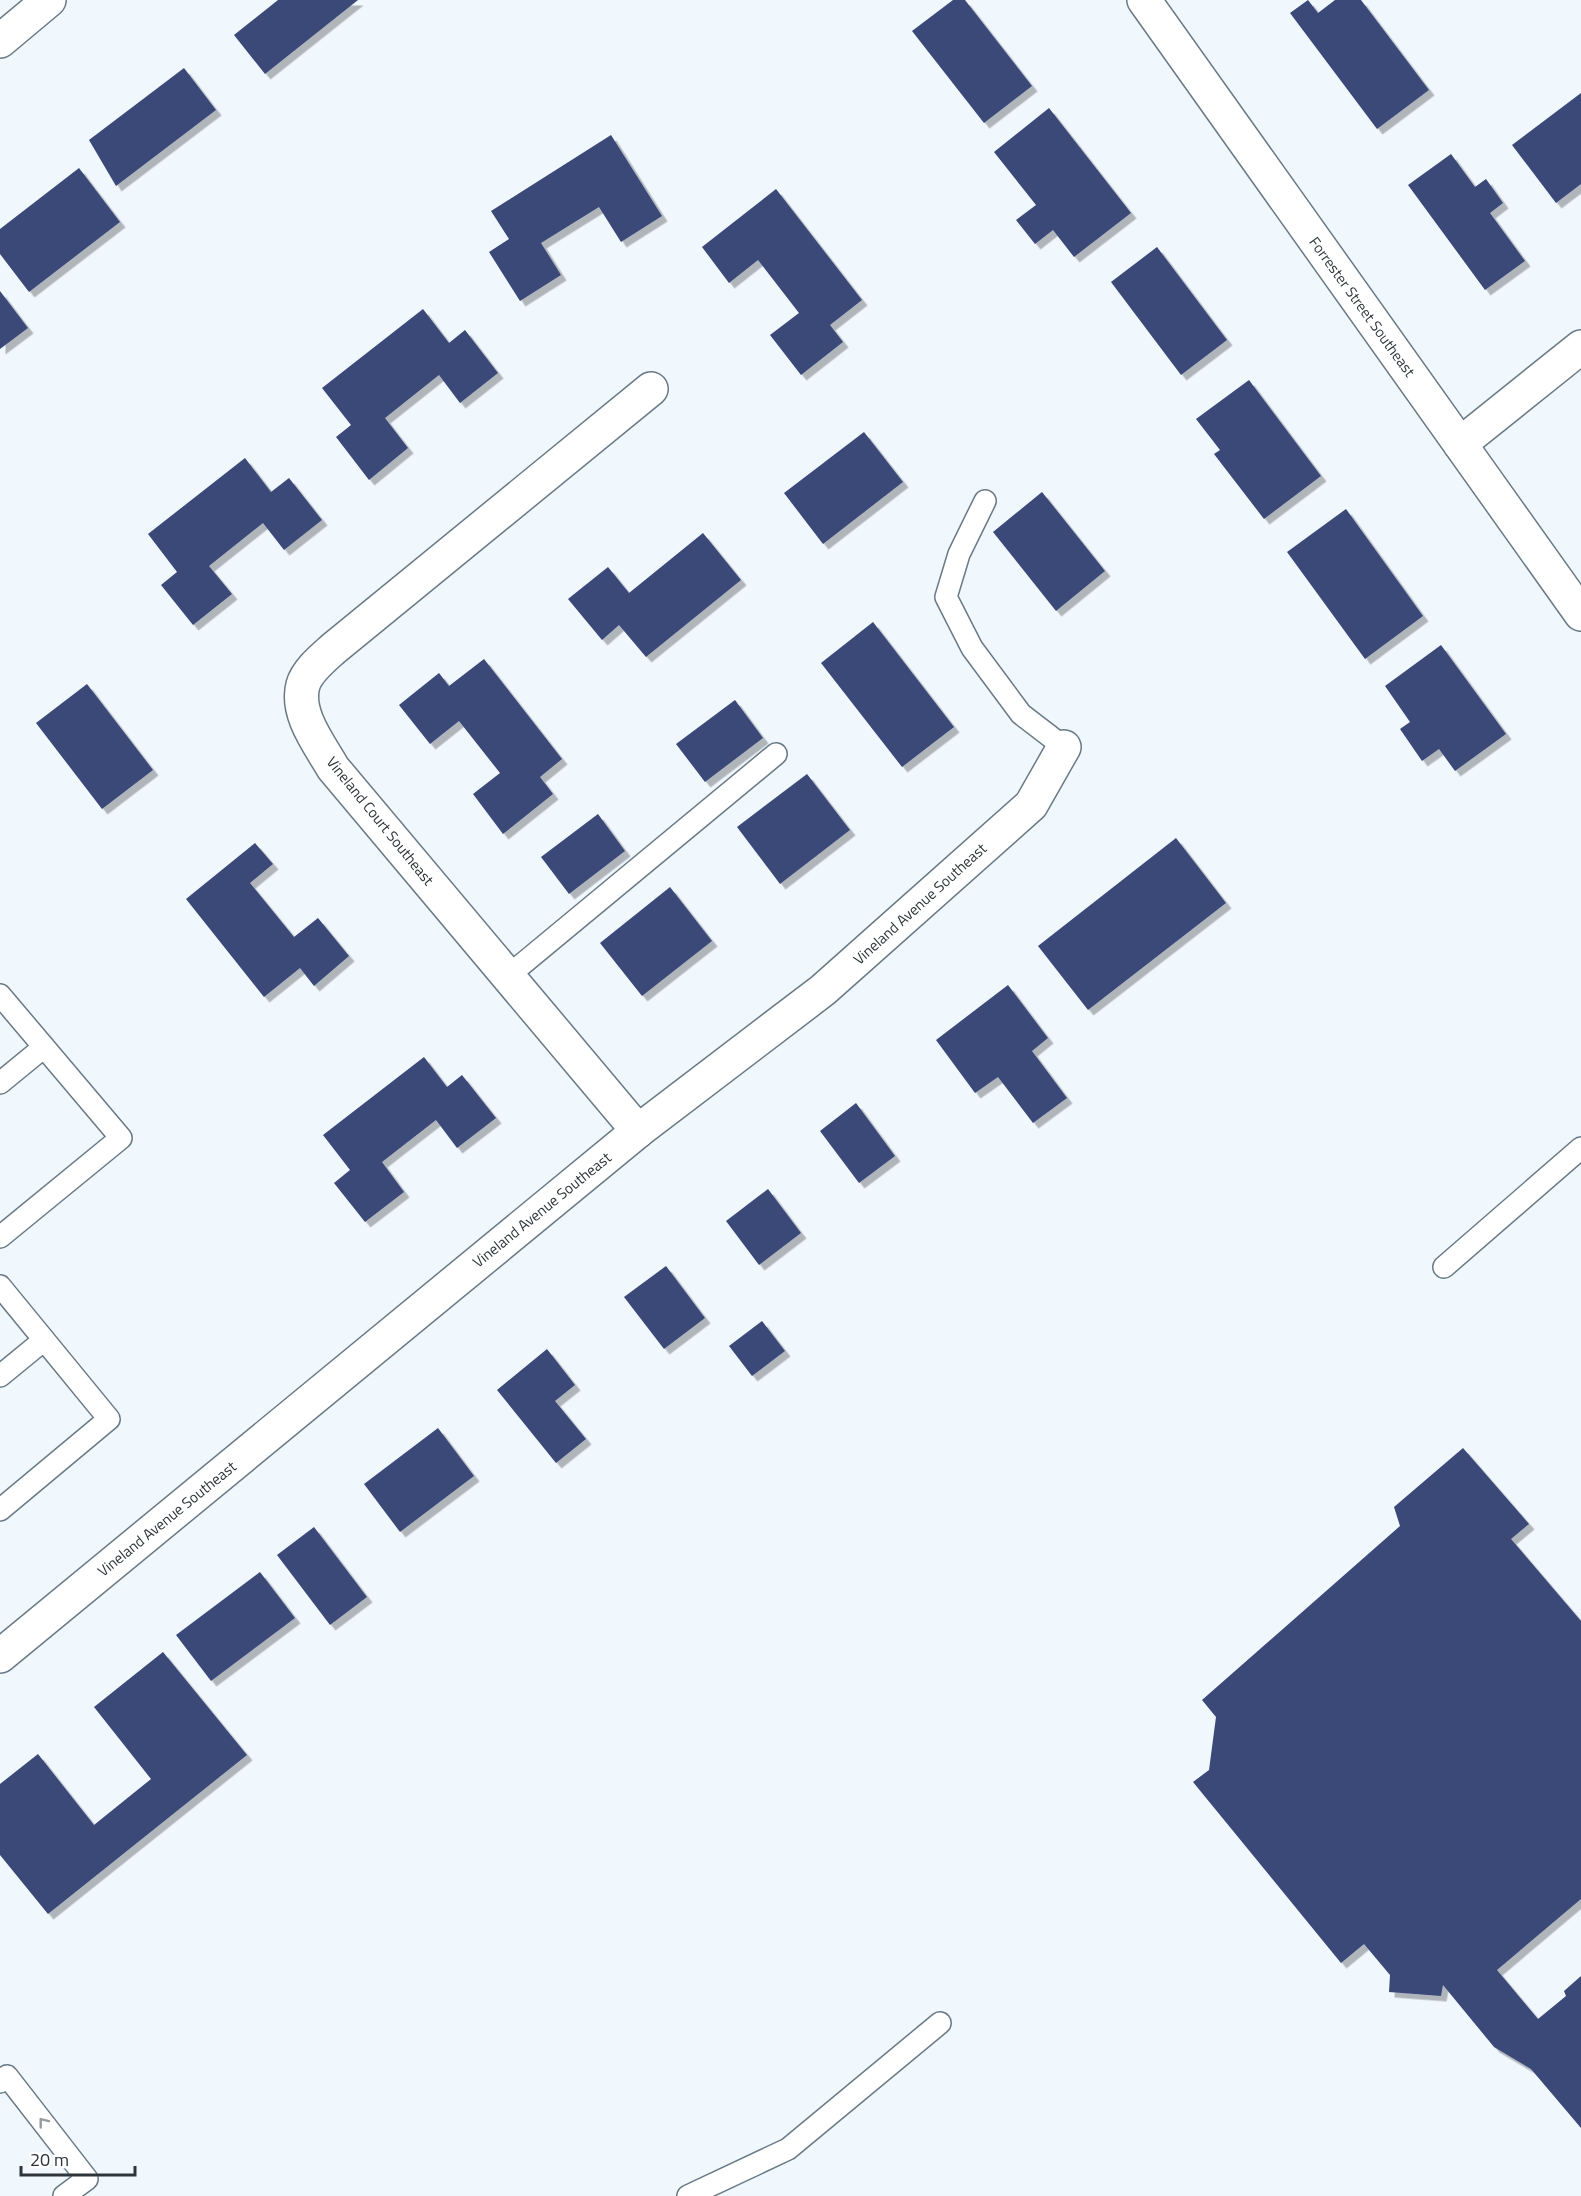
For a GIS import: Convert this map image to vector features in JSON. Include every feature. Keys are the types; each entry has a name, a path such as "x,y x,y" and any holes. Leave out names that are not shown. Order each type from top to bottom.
{"street":[{"path":"0,41 49,0"},
{"name":"Forrester Street Southeast","path":"1144,0 1581,614"},
{"path":"1460,444 1581,347"},
{"name":"Vineland Court Southeast","path":"638,1131 333,768 310,730 302,706 303,684 316,664 651,389"},
{"name":"Vineland Avenue Southeast","path":"0,1656 638,1131 823,990 1031,805 1064,747"}],"lane":[{"path":"985,501 959,554 946,597 972,648 1021,714 1064,747"},
{"path":"508,976 776,754"},
{"path":"0,995 121,1138 0,1237"},
{"path":"0,1083 44,1047"},
{"path":"1444,1268 1581,1148"},
{"path":"0,1286 109,1419 0,1510"},
{"path":"0,1376 44,1340"},
{"path":"688,2196 788,2149 940,2023"},
{"path":"0,2082 7,2076 87,2179 64,2196"}],"building":[{"path":"278,0 358,0 265,74 234,35"},
{"path":"953,0 965,0 1032,86 984,123 912,31"},
{"path":"1308,0 1318,13 1335,0 1361,0 1429,90 1377,129 1290,13"},
{"path":"184,68 216,110 116,186 89,140"},
{"path":"1581,93 1581,184 1556,203 1512,145"},
{"path":"1049,108 1131,213 1074,257 1053,230 1035,244 1016,220 1036,205 994,152"},
{"path":"611,135 662,216 621,242 599,207 541,243 561,275 520,301 489,252 509,239 491,211"},
{"path":"1451,154 1475,187 1486,179 1503,203 1490,213 1525,261 1485,290 1408,185"},
{"path":"79,168 120,222 29,292 0,254 0,229"},
{"path":"776,189 862,300 830,325 843,342 801,375 770,335 799,313 758,260 729,283 702,247"},
{"path":"1157,247 1227,340 1181,375 1111,282"},
{"path":"0,291 28,328 0,349"},
{"path":"423,309 449,343 465,330 498,373 460,403 439,375 385,418 408,448 369,480 336,437 351,425 322,388"},
{"path":"1249,380 1321,476 1264,519 1214,454 1220,450 1196,419"},
{"path":"864,432 903,482 823,544 784,493"},
{"path":"245,458 271,492 289,478 322,520 284,550 263,523 209,566 232,594 193,625 161,585 177,572 148,534"},
{"path":"1042,492 1105,571 1056,611 993,532"},
{"path":"1346,509 1423,616 1365,659 1287,552"},
{"path":"703,533 741,580 646,657 619,625 602,640 568,599 608,567 629,593"},
{"path":"873,622 954,727 902,767 821,663"},
{"path":"1441,645 1506,734 1455,771 1439,749 1422,761 1400,729 1410,722 1385,686"},
{"path":"484,659 562,759 540,777 553,794 503,834 473,794 500,773 459,721 430,744 399,705 439,673 449,686"},
{"path":"87,684 153,770 102,809 36,723"},
{"path":"735,700 763,738 705,782 676,744"},
{"path":"807,774 850,830 780,884 737,827"},
{"path":"598,814 625,851 569,894 541,857"},
{"path":"1176,838 1226,903 1088,1010 1038,946"},
{"path":"255,843 273,864 250,883 294,937 318,918 349,956 314,986 300,968 264,997 186,899"},
{"path":"670,887 712,941 642,996 600,943"},
{"path":"1008,985 1048,1038 1032,1051 1067,1098 1033,1123 998,1077 975,1093 936,1040"},
{"path":"424,1057 447,1087 462,1075 496,1118 457,1148 436,1120 382,1162 404,1192 365,1222 334,1183 350,1170 323,1135"},
{"path":"856,1103 895,1156 859,1183 820,1131"},
{"path":"768,1189 801,1233 759,1265 726,1221"},
{"path":"666,1266 705,1318 664,1349 624,1297"},
{"path":"762,1321 785,1351 752,1376 729,1346"},
{"path":"547,1349 575,1385 555,1401 586,1439 556,1463 497,1390"},
{"path":"438,1428 474,1476 400,1532 364,1484"},
{"path":"1463,1448 1529,1524 1511,1539 1581,1621 1581,1899 1497,1970 1538,2019 1566,1996 1564,1991 1581,1976 1581,2128 1531,2069 1494,2047 1443,1985 1441,1996 1389,1992 1390,1975 1364,1944 1341,1963 1193,1782 1209,1770 1216,1717 1202,1700 1400,1526 1394,1507"},
{"path":"314,1527 367,1597 330,1625 277,1555"},
{"path":"260,1572 295,1618 211,1681 176,1635"},
{"path":"163,1652 247,1755 48,1914 0,1855 0,1784 38,1754 94,1825 151,1779 94,1707"}]}
